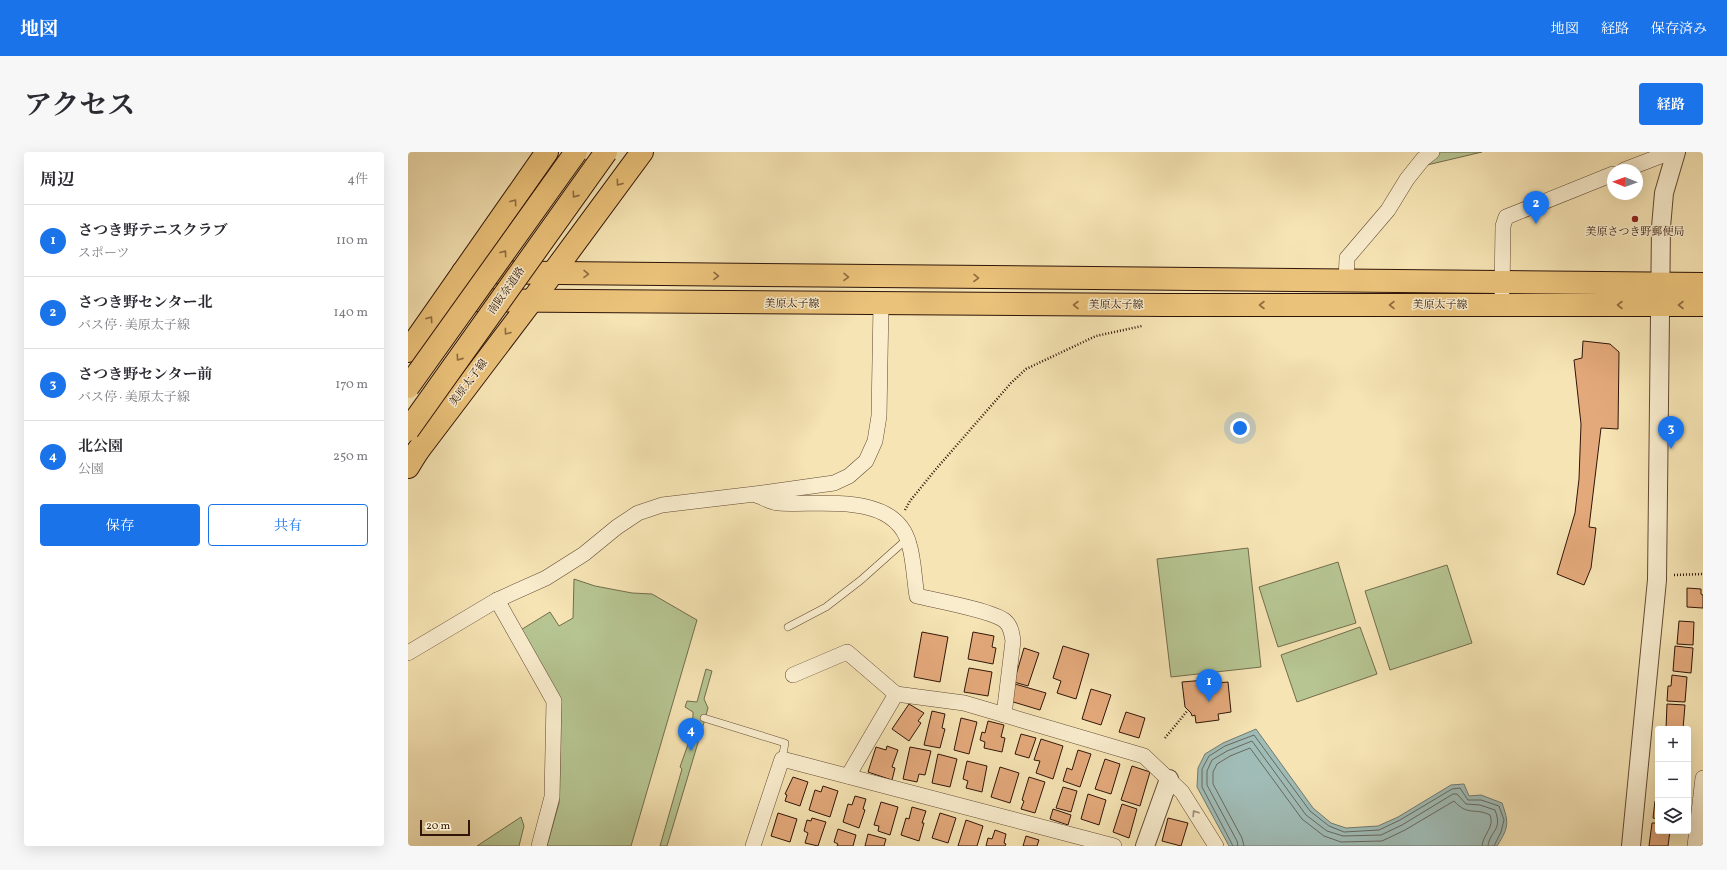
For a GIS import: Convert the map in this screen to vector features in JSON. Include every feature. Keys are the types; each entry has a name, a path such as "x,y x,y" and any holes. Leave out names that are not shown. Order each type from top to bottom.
{"main road":[{"path":"408,352 547,152"},
{"path":"408,387 576,152"},
{"name":"南阪奈道路","path":"408,430 606,152"},
{"name":"美原太子線","path":"412,460 642,152"},
{"name":"美原太子線","path":"463,272 1346,282 1703,284"},
{"name":"美原太子線","path":"444,300 530,302 881,304 1703,305"}],"street":[{"path":"1346,282 1347,258 1388,210 1407,179 1419,164 1432,152"},
{"path":"1640,164 1671,152"},
{"path":"1631,846 1657,580 1659,305 1664,193 1676,152"},
{"path":"1502,305 1503,226 1506,217 1607,176"},
{"path":"408,652 498,600 546,578 584,554 617,527 638,513 662,505 834,483 849,476 866,461 875,441 879,416 881,304"},
{"path":"756,494 777,503 845,503 875,509 898,522 909,543 917,596 993,614 1005,621 1011,631 1013,641 1004,715"},
{"path":"498,600 554,701 552,797 539,846"},
{"path":"793,675 847,652 896,694 964,703 1144,756 1182,792 1216,846"},
{"path":"848,776 896,694"},
{"path":"755,846 782,759 1114,846"},
{"path":"1695,846 1703,778"},
{"path":"1145,846 1168,779"}],"lane":[{"path":"788,627 826,607 861,580 907,539"},
{"path":"704,718 786,743 782,759"}],"path":[{"path":"898,522 910,501 936,469 1011,383 1026,369 1096,336 1147,325"},
{"path":"1674,574 1703,574"},
{"path":"1164,738 1188,710"}],"green space":[{"path":"1427,152 1482,152 1427,165"},
{"path":"1248,548 1261,667 1171,677 1157,559"},
{"path":"1338,562 1356,623 1278,647 1259,587"},
{"path":"1447,565 1472,643 1390,670 1365,591"},
{"path":"574,579 595,586 632,593 652,594 697,620 631,846 547,846 559,803 561,700 519,631 550,612 559,626 573,618"},
{"path":"1360,627 1377,674 1297,702 1281,655"},
{"path":"706,669 712,671 704,699 708,708 667,846 660,846 682,769 680,767 691,736 687,735 688,729 681,729 682,724 689,723 693,717 693,712 685,707 687,701 697,702"},
{"path":"521,817 524,826 519,846 477,846"}],"water":[{"path":"1256,729 1313,808 1331,823 1346,828 1378,826 1398,817 1451,785 1464,784 1469,796 1481,795 1502,803 1507,820 1504,834 1497,846 1229,846 1197,787 1198,768 1205,754 1223,743"}],"building":[{"path":"1583,341 1610,344 1619,352 1618,429 1601,428 1589,527 1596,528 1591,568 1584,585 1557,574 1575,513 1579,479 1581,424 1574,360 1582,358"},
{"path":"1687,588 1701,589 1701,594 1703,595 1703,608 1687,607"},
{"path":"1679,621 1694,622 1693,645 1677,644"},
{"path":"922,632 948,637 940,682 914,677"},
{"path":"973,632 994,636 992,647 996,648 993,664 968,659"},
{"path":"1063,646 1089,654 1076,699 1057,693 1061,681 1053,678"},
{"path":"1675,646 1693,648 1691,673 1673,671"},
{"path":"1024,648 1039,653 1028,686 1014,682"},
{"path":"969,668 992,672 988,696 964,692"},
{"path":"1672,675 1687,677 1685,702 1667,701 1668,686 1671,686"},
{"path":"1206,680 1207,684 1228,682 1231,712 1218,714 1219,720 1196,723 1195,715 1192,716 1185,707 1182,682"},
{"path":"1015,684 1046,693 1040,710 1010,701"},
{"path":"1091,689 1111,695 1101,725 1082,719"},
{"path":"909,704 924,713 918,721 921,723 909,741 892,729"},
{"path":"1667,704 1685,705 1683,726 1666,726"},
{"path":"932,711 945,714 942,728 945,729 940,748 924,745"},
{"path":"1126,712 1145,718 1139,738 1119,732"},
{"path":"961,718 977,722 969,754 954,750"},
{"path":"988,721 1004,725 1001,737 1005,738 1002,752 984,748 985,742 980,740 982,732 985,733"},
{"path":"1021,734 1036,738 1029,758 1015,754"},
{"path":"1041,739 1063,746 1053,779 1036,773 1040,761 1034,760"},
{"path":"887,746 898,750 892,767 895,768 892,780 868,772 876,747 886,750"},
{"path":"910,747 931,751 925,775 919,774 917,782 903,779"},
{"path":"1078,750 1091,754 1080,787 1063,781 1067,768 1072,770"},
{"path":"938,754 957,759 950,787 932,783"},
{"path":"1105,759 1120,764 1111,794 1095,789"},
{"path":"967,761 987,766 982,792 966,788 968,781 963,779"},
{"path":"1132,766 1150,772 1140,806 1121,800"},
{"path":"1000,767 1019,773 1010,803 991,797"},
{"path":"793,777 808,782 800,806 785,801 787,795 785,794"},
{"path":"1029,777 1045,782 1035,813 1021,809 1024,801 1022,800"},
{"path":"823,786 838,791 830,817 809,810 815,790 821,792"},
{"path":"1063,787 1077,791 1071,812 1056,808"},
{"path":"1088,794 1106,800 1099,825 1081,819"},
{"path":"855,796 866,799 863,809 865,810 859,828 843,822 848,804 852,805"},
{"path":"1655,801 1655,818 1653,818"},
{"path":"881,802 898,807 890,835 878,831 879,826 874,825"},
{"path":"1122,804 1137,809 1129,838 1113,832"},
{"path":"912,807 926,811 919,841 901,835 906,818 909,819"},
{"path":"1053,809 1071,815 1068,825 1050,819"},
{"path":"778,813 797,819 790,842 771,836"},
{"path":"940,813 956,818 948,843 932,838"},
{"path":"812,818 826,822 818,846 805,843 808,833 804,831 807,820 811,821"},
{"path":"1168,818 1188,823 1181,846 1162,841"},
{"path":"966,820 983,826 977,846 958,846"},
{"path":"1652,823 1655,823 1655,834 1670,834 1668,846 1649,846"},
{"path":"838,829 856,835 853,846 837,846 838,844 834,842"},
{"path":"995,830 1006,834 1004,843 1006,844 1005,846 986,846 988,838 992,839"},
{"path":"868,834 886,839 884,846 865,846"},
{"path":"1026,836 1039,840 1037,846 1023,846"}],"place":[{"name":"美原さつき野郵便局","path":"1635,219"},
{"name":"さつき野センター北","path":"1536,224"},
{"name":"さつき野センター前","path":"1671,449"},
{"name":"さつき野テニスクラブ","path":"1209,702"},
{"name":"北公園","path":"691,751"}]}
